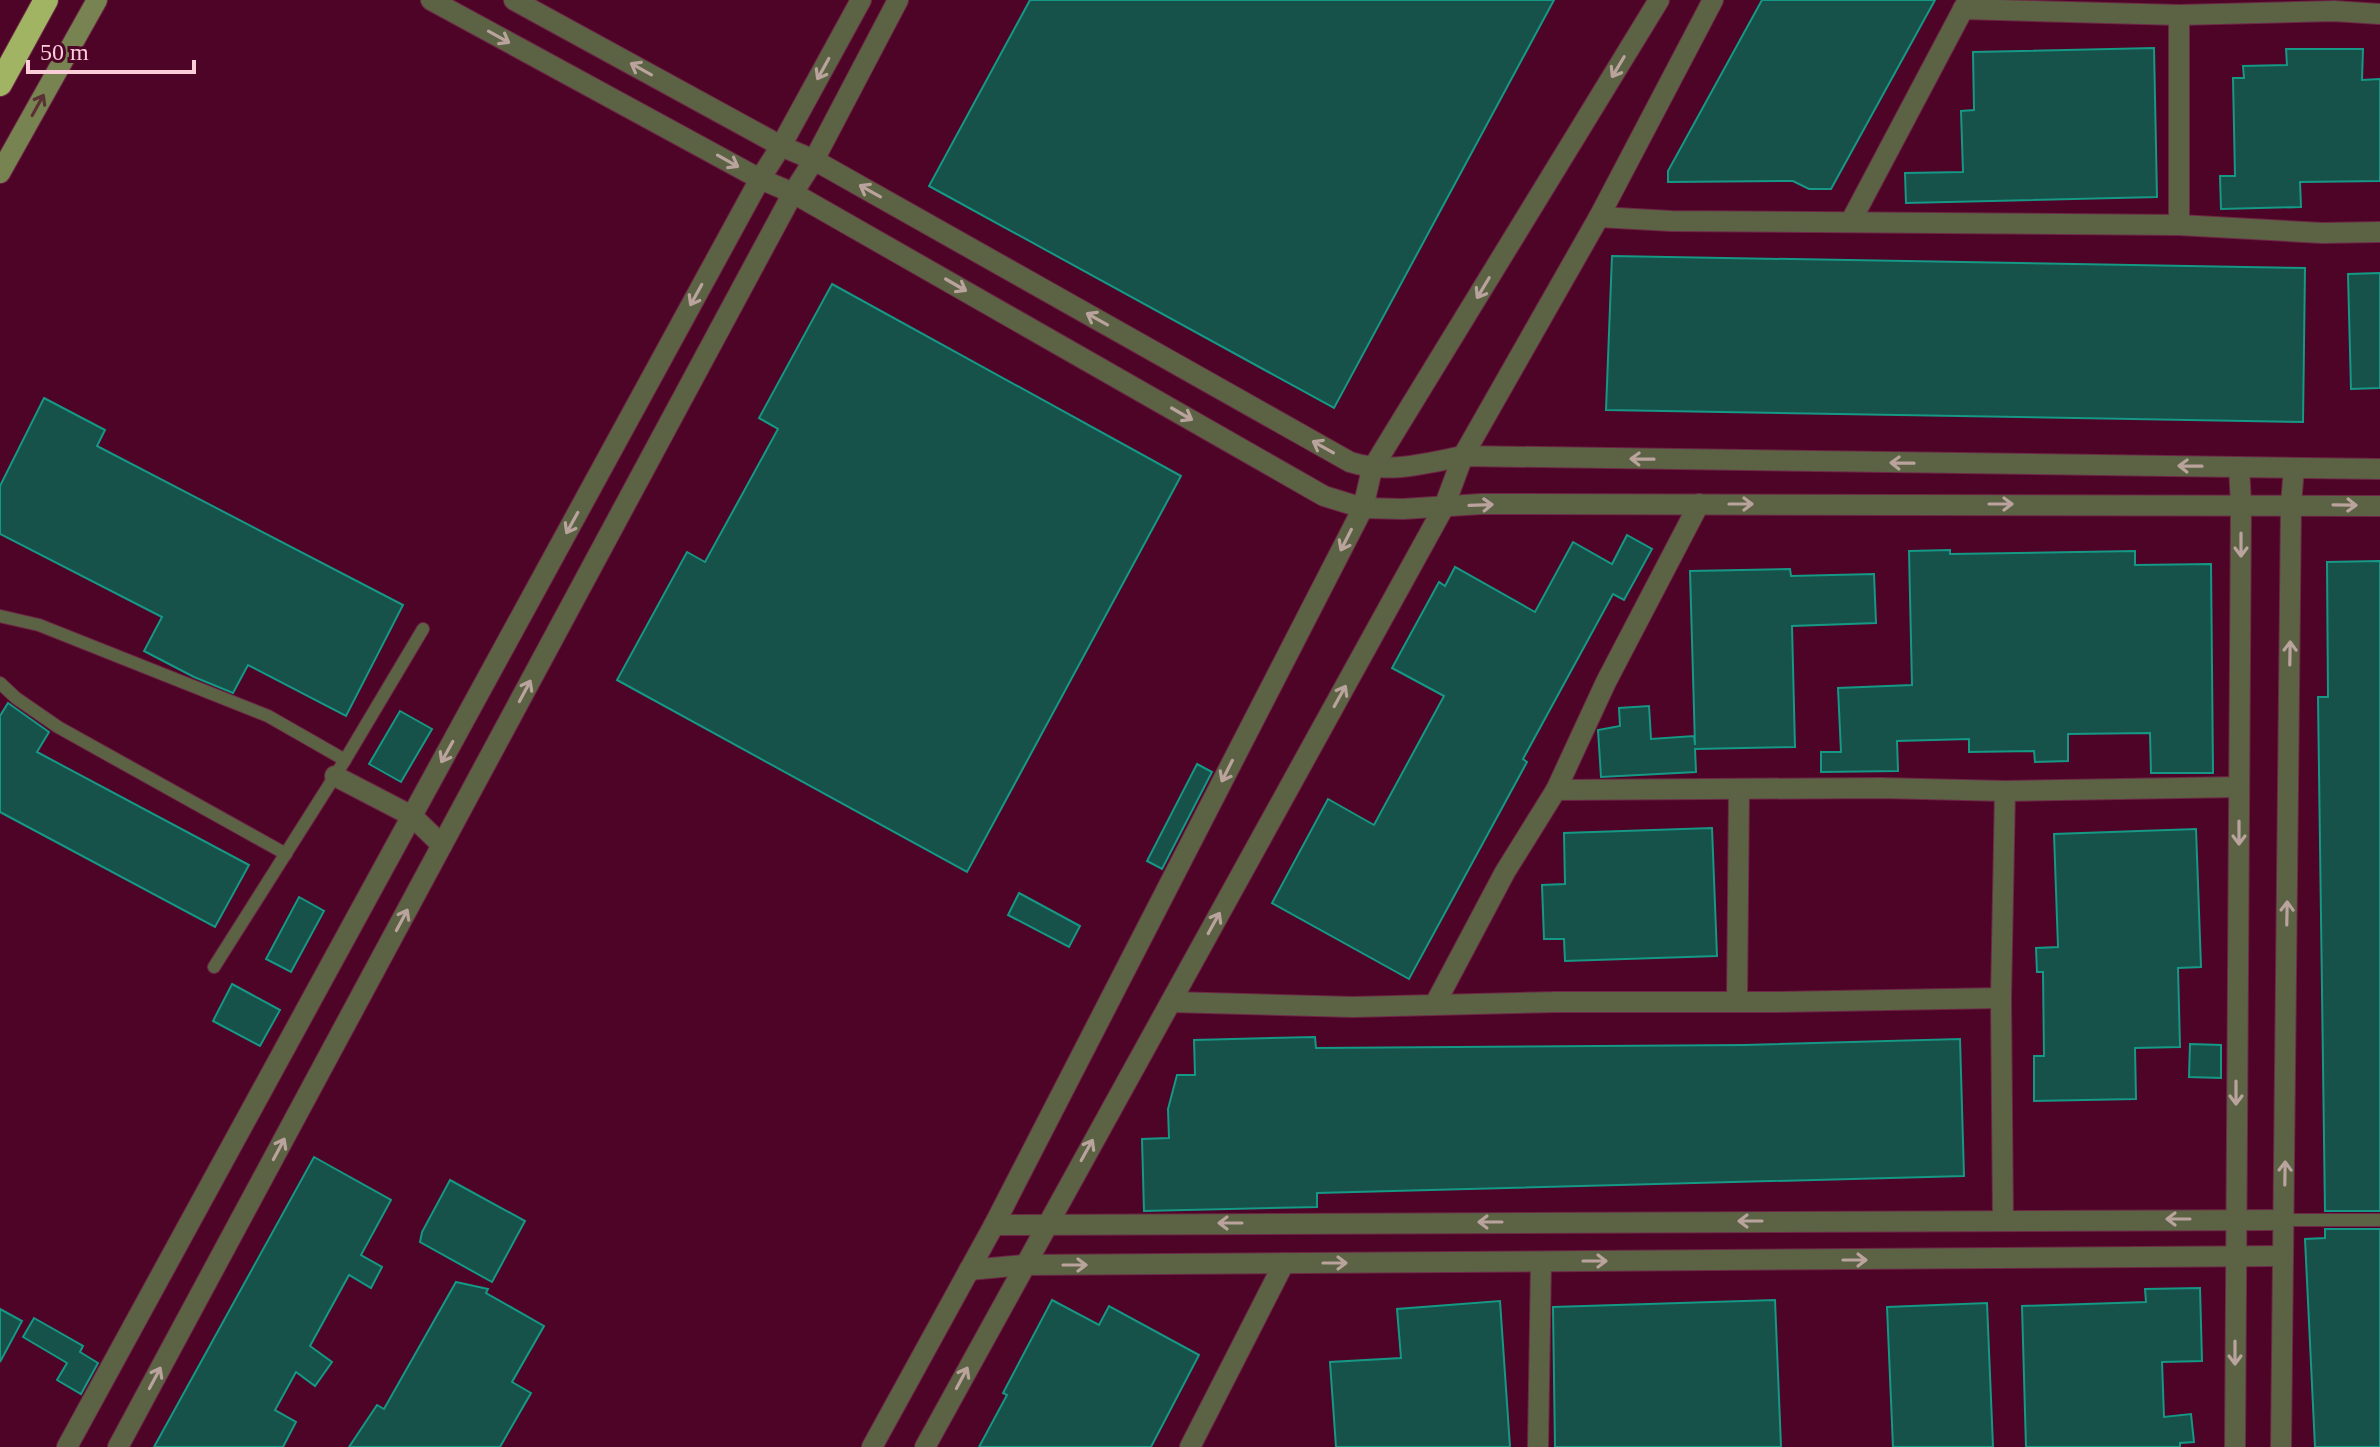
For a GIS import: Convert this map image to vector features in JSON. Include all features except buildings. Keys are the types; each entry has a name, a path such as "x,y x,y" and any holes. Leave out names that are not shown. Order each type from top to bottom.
{"highway":[{"path":"0,84 46,0"}],"main road":[{"path":"0,173 97,0"}],"street":[{"path":"431,0 760,179 793,193 1324,496 1363,508 1481,504 2380,506"},
{"path":"514,0 781,146 814,160 1350,462 1372,469 1424,465 1463,456 2380,469"},
{"path":"67,1447 760,179 861,0"},
{"path":"118,1447 898,0"},
{"path":"872,1447 994,1225 1363,508 1372,469 1659,0"},
{"path":"925,1447 1444,507 1463,456 1599,217 1713,0"},
{"path":"1851,221 1966,4 2179,15 2334,11 2380,14"},
{"path":"2179,15 2179,225"},
{"path":"1599,217 1671,221 2179,225 2322,233 2380,232"},
{"path":"2235,1447 2239,467"},
{"path":"2281,1447 2291,504 2294,468"},
{"path":"1435,1004 1505,872 1556,790 1606,682 1699,504"},
{"path":"340,768 412,816 442,845"},
{"path":"1556,790 1881,788 2005,791 2239,787"},
{"path":"1737,1002 1739,790"},
{"path":"2003,1220 2001,998 2005,791"},
{"path":"1171,1002 1353,1007 2001,998"},
{"path":"994,1225 2284,1220"},
{"path":"969,1270 1024,1265 2282,1256"},
{"path":"1538,1447 1541,1262"},
{"path":"1190,1447 1284,1263"}],"lane":[{"path":"0,616 39,625 268,716 340,768"},
{"path":"214,967 340,768 423,629"},
{"path":"0,683 58,727 286,854"},
{"path":"2284,1220 2380,1220"}]}
